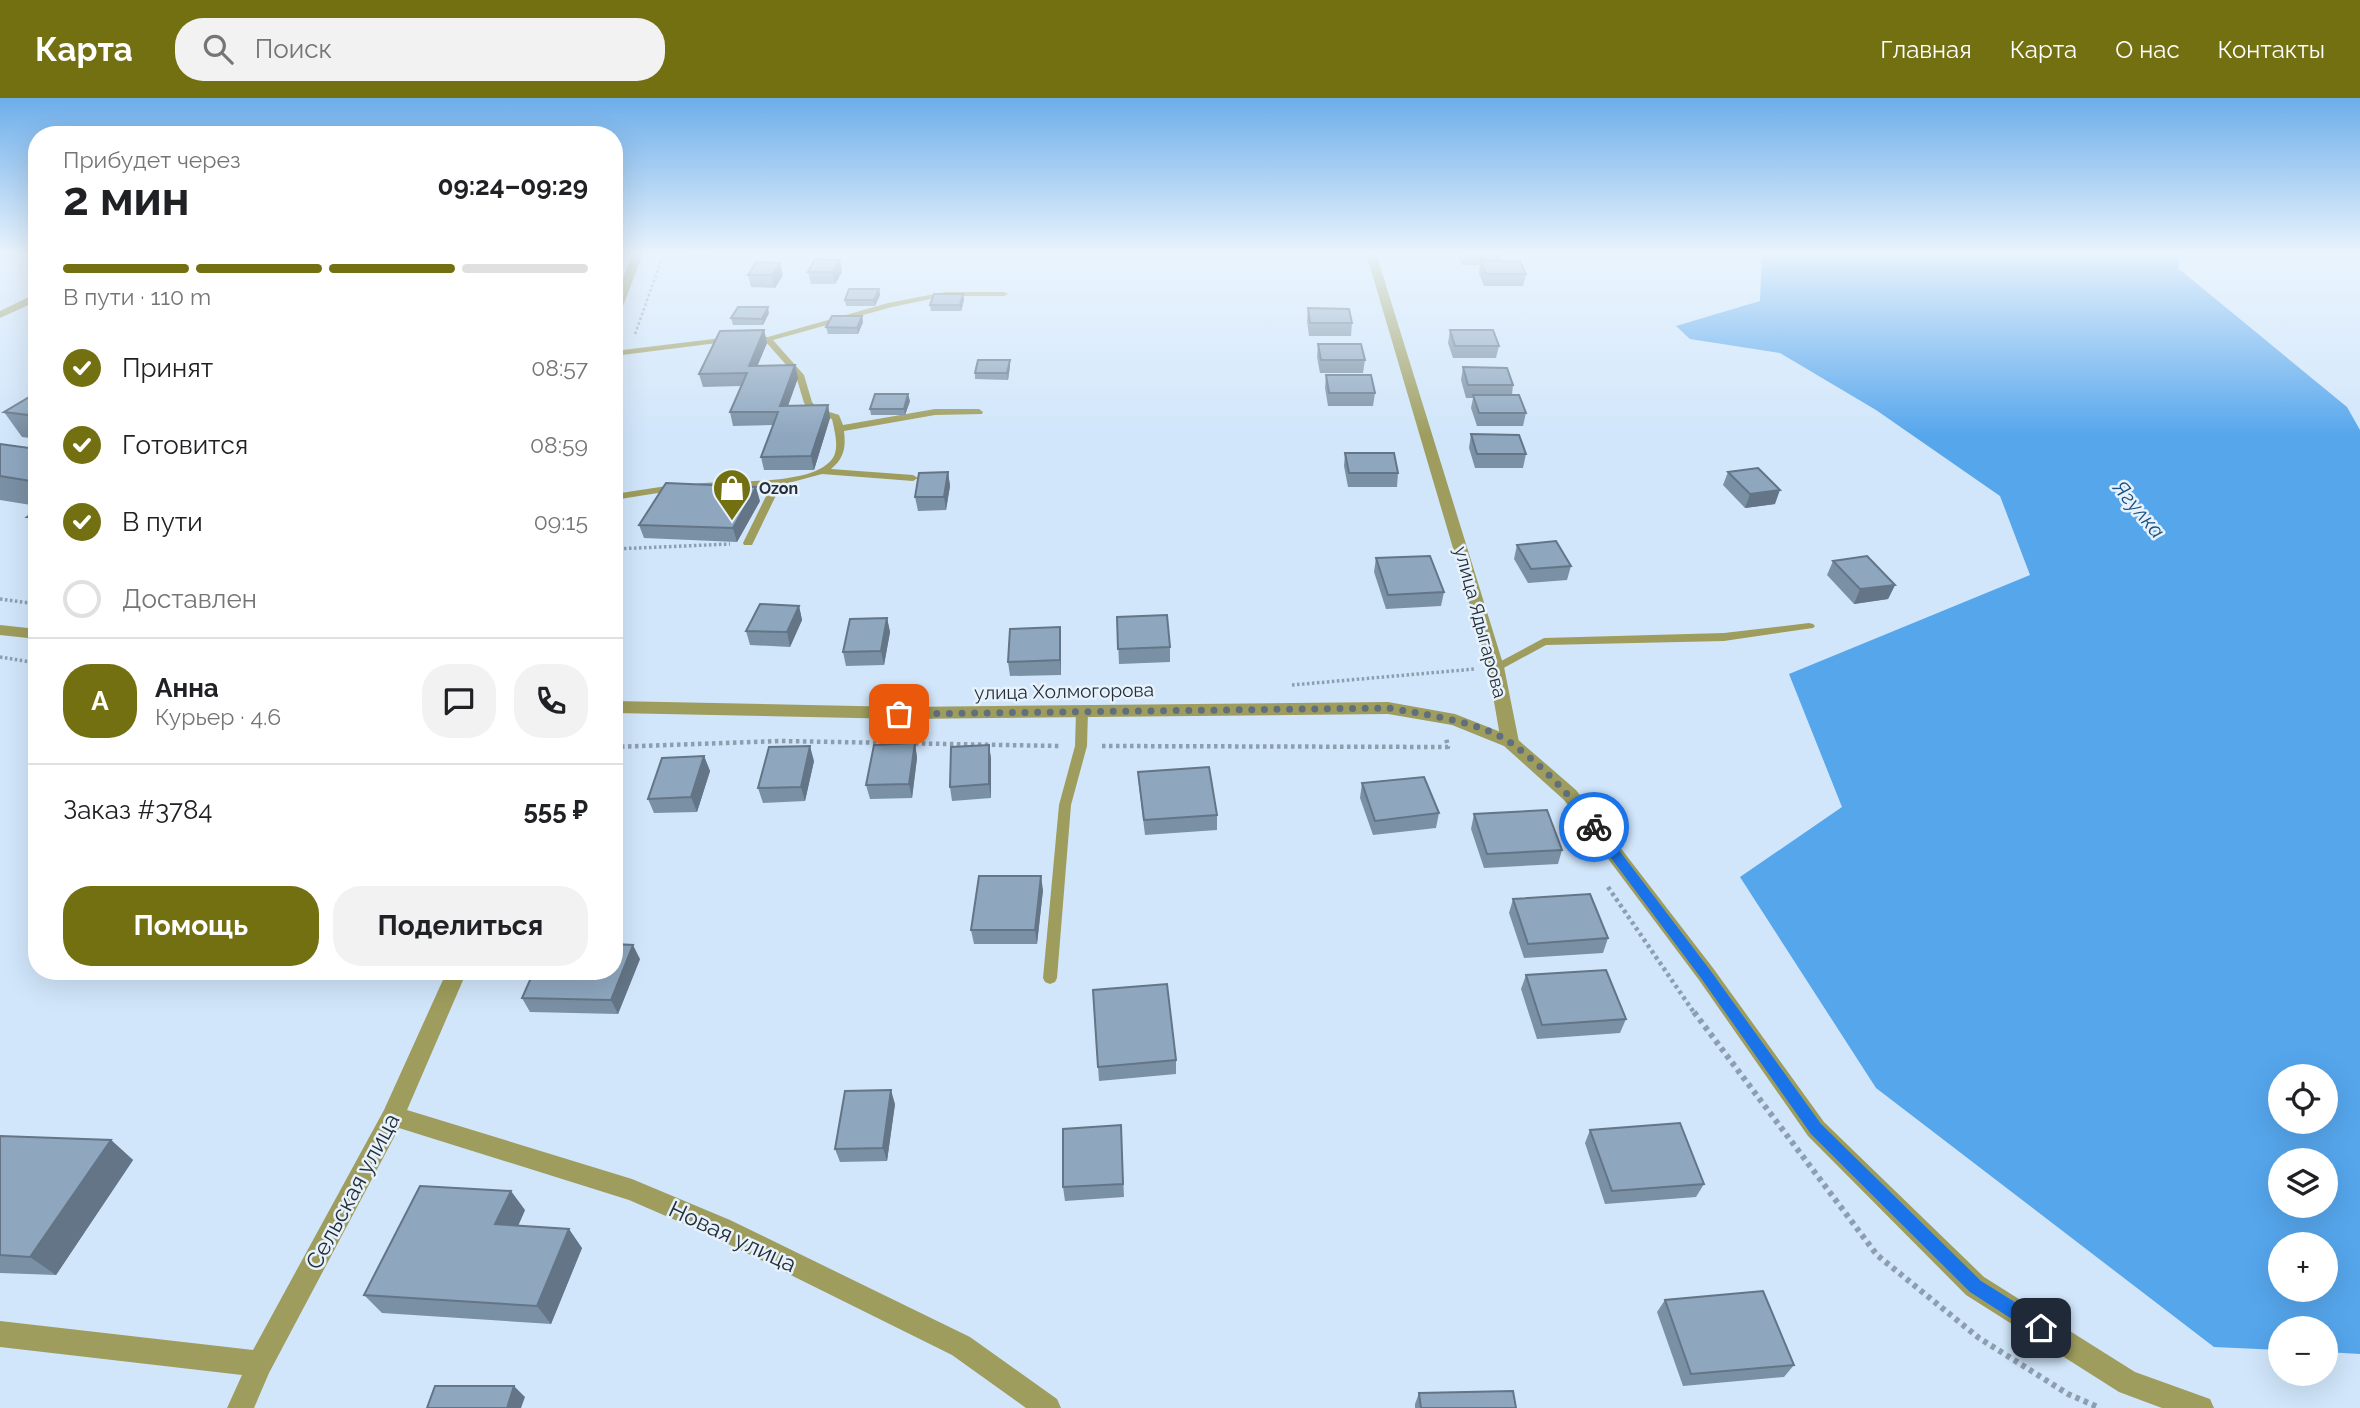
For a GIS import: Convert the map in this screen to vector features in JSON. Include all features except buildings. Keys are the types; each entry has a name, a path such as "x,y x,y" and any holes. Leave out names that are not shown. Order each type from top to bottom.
{"street":[{"name":"улица Ядыгарова","path":"1389,314 1496,667 1510,742"},
{"path":"0,629 28,633"},
{"name":"улица Холмогорова","path":"623,707 793,713 1388,708 1455,720 1510,742"},
{"path":"1510,742 1570,795 1706,974 1816,1129 1975,1286 2129,1383 2201,1408"},
{"name":"Сельская улица","path":"240,1408 260,1364 393,1116 453,980"},
{"name":"Новая улица","path":"393,1116 632,1190 721,1228 961,1346 1048,1408"},
{"path":"0,1334 260,1364"}],"lane":[{"path":"623,353 744,337 768,340 859,314"},
{"path":"623,495 664,488 806,478 836,461 840,453 836,417 814,410 808,403 800,376 768,340"},
{"path":"838,429 935,412 979,412"},
{"path":"821,471 913,478"},
{"path":"748,543 778,481"},
{"path":"1496,667 1544,642 1724,637 1809,626"},
{"path":"1050,978 1065,806 1081,746 1082,712"}],"path":[{"path":"623,364 642,314"},
{"path":"623,549 748,543"},
{"path":"0,599 28,603"},
{"path":"0,657 28,662"},
{"path":"623,747 781,741 1081,746 1448,747 1445,731 1455,733"},
{"path":"1604,881 1718,1047 1877,1255 1979,1338 2068,1394 2100,1408"}],"water":[{"name":"Ягулка","path":"1716,314 2234,314 2347,407 2360,430 2360,1354 2338,1353 2338,1316 2268,1316 2268,1349 2214,1347 1876,1088 1740,877 1842,807 1789,674 2030,575 2000,496 1876,410 1780,353 1690,339 1676,326"}],"way so far":[{"path":"899,714 1388,708 1455,720 1510,742 1570,795 1594,827"}],"place":[{"name":"Ozon","path":"732,522"}],"route":[{"path":"1594,827 1706,974 1816,1129 1975,1286 2041,1328"}]}
